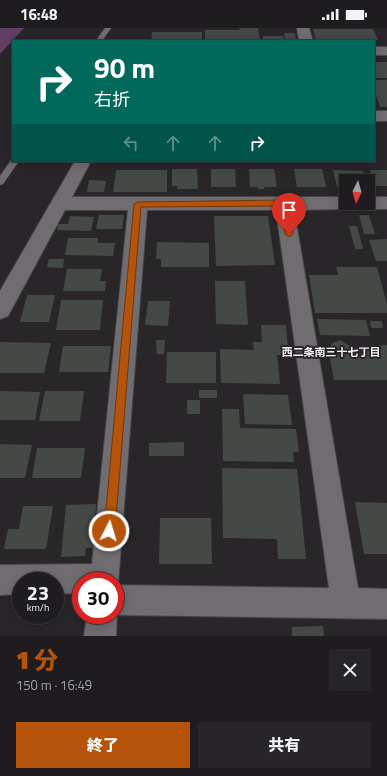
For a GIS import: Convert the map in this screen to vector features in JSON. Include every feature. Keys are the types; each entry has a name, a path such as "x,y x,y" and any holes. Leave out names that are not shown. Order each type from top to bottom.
{"street":[{"path":"302,28 306,40"},
{"path":"375,51 387,51"},
{"path":"375,116 387,116"},
{"path":"0,310 58,202 82,162"},
{"path":"58,202 138,204 339,203"},
{"path":"284,203 346,604"},
{"path":"375,203 387,203"},
{"path":"109,572 138,204"},
{"path":"0,580 72,584"},
{"path":"124,587 346,604 387,604"},
{"path":"100,636 101,624"}],"lane":[{"path":"100,40 108,28"},
{"path":"0,182 14,162"}],"shaded area":[{"path":"0,28 24,28 12,40 0,54"}],"building":[{"path":"239,28 258,28 260,40 205,40 205,30 240,30"},
{"path":"313,29 373,29 378,40 316,40"},
{"path":"152,32 202,32 202,40 151,40"},
{"path":"284,33 295,33 296,40 285,40"},
{"path":"263,36 283,36 284,40 263,40"},
{"path":"375,62 387,62 387,78 375,78"},
{"path":"375,80 387,80 387,107 380,107 375,93"},
{"path":"172,169 197,169 198,189 177,189 177,186 172,186"},
{"path":"211,169 235,169 236,187 211,187"},
{"path":"249,169 274,169 277,187 264,187 264,189 258,189 258,187 250,187"},
{"path":"294,169 322,169 326,187 297,187"},
{"path":"116,170 167,170 167,192 113,192"},
{"path":"333,170 363,171 364,174 339,174 339,187 337,187"},
{"path":"370,170 387,170 387,186 375,186 375,174 371,174"},
{"path":"89,180 106,181 104,192 87,192"},
{"path":"99,215 124,215 122,229 96,229"},
{"path":"359,215 369,215 375,234 364,234"},
{"path":"70,216 94,217 91,231 57,230 58,224 68,224"},
{"path":"214,216 268,216 275,265 216,266"},
{"path":"349,226 357,226 363,249 355,249"},
{"path":"68,238 98,238 98,243 115,243 113,256 65,255"},
{"path":"387,239 387,261 376,261 369,240"},
{"path":"157,242 209,243 209,267 161,267 161,259 156,259"},
{"path":"49,259 64,259 63,268 47,267"},
{"path":"336,267 377,267 387,304 387,313 315,313 309,275 338,275"},
{"path":"67,269 102,269 100,281 106,281 105,291 63,291"},
{"path":"215,281 245,281 248,325 216,324"},
{"path":"27,295 55,295 49,322 20,322"},
{"path":"61,300 103,300 100,330 56,330"},
{"path":"148,301 170,301 168,326 145,325"},
{"path":"317,319 366,320 370,336 320,335"},
{"path":"370,321 382,321 383,328 371,328"},
{"path":"261,325 286,325 288,349 281,349 281,355 277,355 280,384 221,383 220,349 254,350 253,342 262,342"},
{"path":"156,340 165,340 164,354 157,354"},
{"path":"340,340 350,346 352,353 366,353 364,346 387,345 387,380 334,380 329,354 332,354 331,344"},
{"path":"0,342 51,343 44,373 0,373"},
{"path":"63,346 111,346 108,372 59,372"},
{"path":"167,352 216,352 216,383 166,383"},
{"path":"199,390 217,390 217,398 199,398"},
{"path":"0,391 40,392 35,420 0,420"},
{"path":"45,391 84,391 80,421 39,421"},
{"path":"243,394 288,395 292,425 245,424"},
{"path":"187,400 200,400 200,414 187,414"},
{"path":"222,409 239,409 240,428 296,429 299,452 293,452 294,462 223,461"},
{"path":"184,442 184,456 149,456 149,443"},
{"path":"0,444 32,445 25,478 0,478"},
{"path":"37,448 85,448 81,478 32,478"},
{"path":"222,468 297,469 306,559 278,559 277,539 223,538"},
{"path":"355,502 387,503 387,554 364,554"},
{"path":"96,504 93,548 86,548 85,556 61,557 66,505"},
{"path":"23,506 53,506 46,549 4,549 8,529 19,529"},
{"path":"160,518 211,518 212,564 159,564"},
{"path":"323,626 324,636 292,636 292,627"}],"district":[{"name":"西二条南三十七丁目","path":"331,352"}],"route":[{"path":"109,531 138,204 284,203 289,234"}]}
